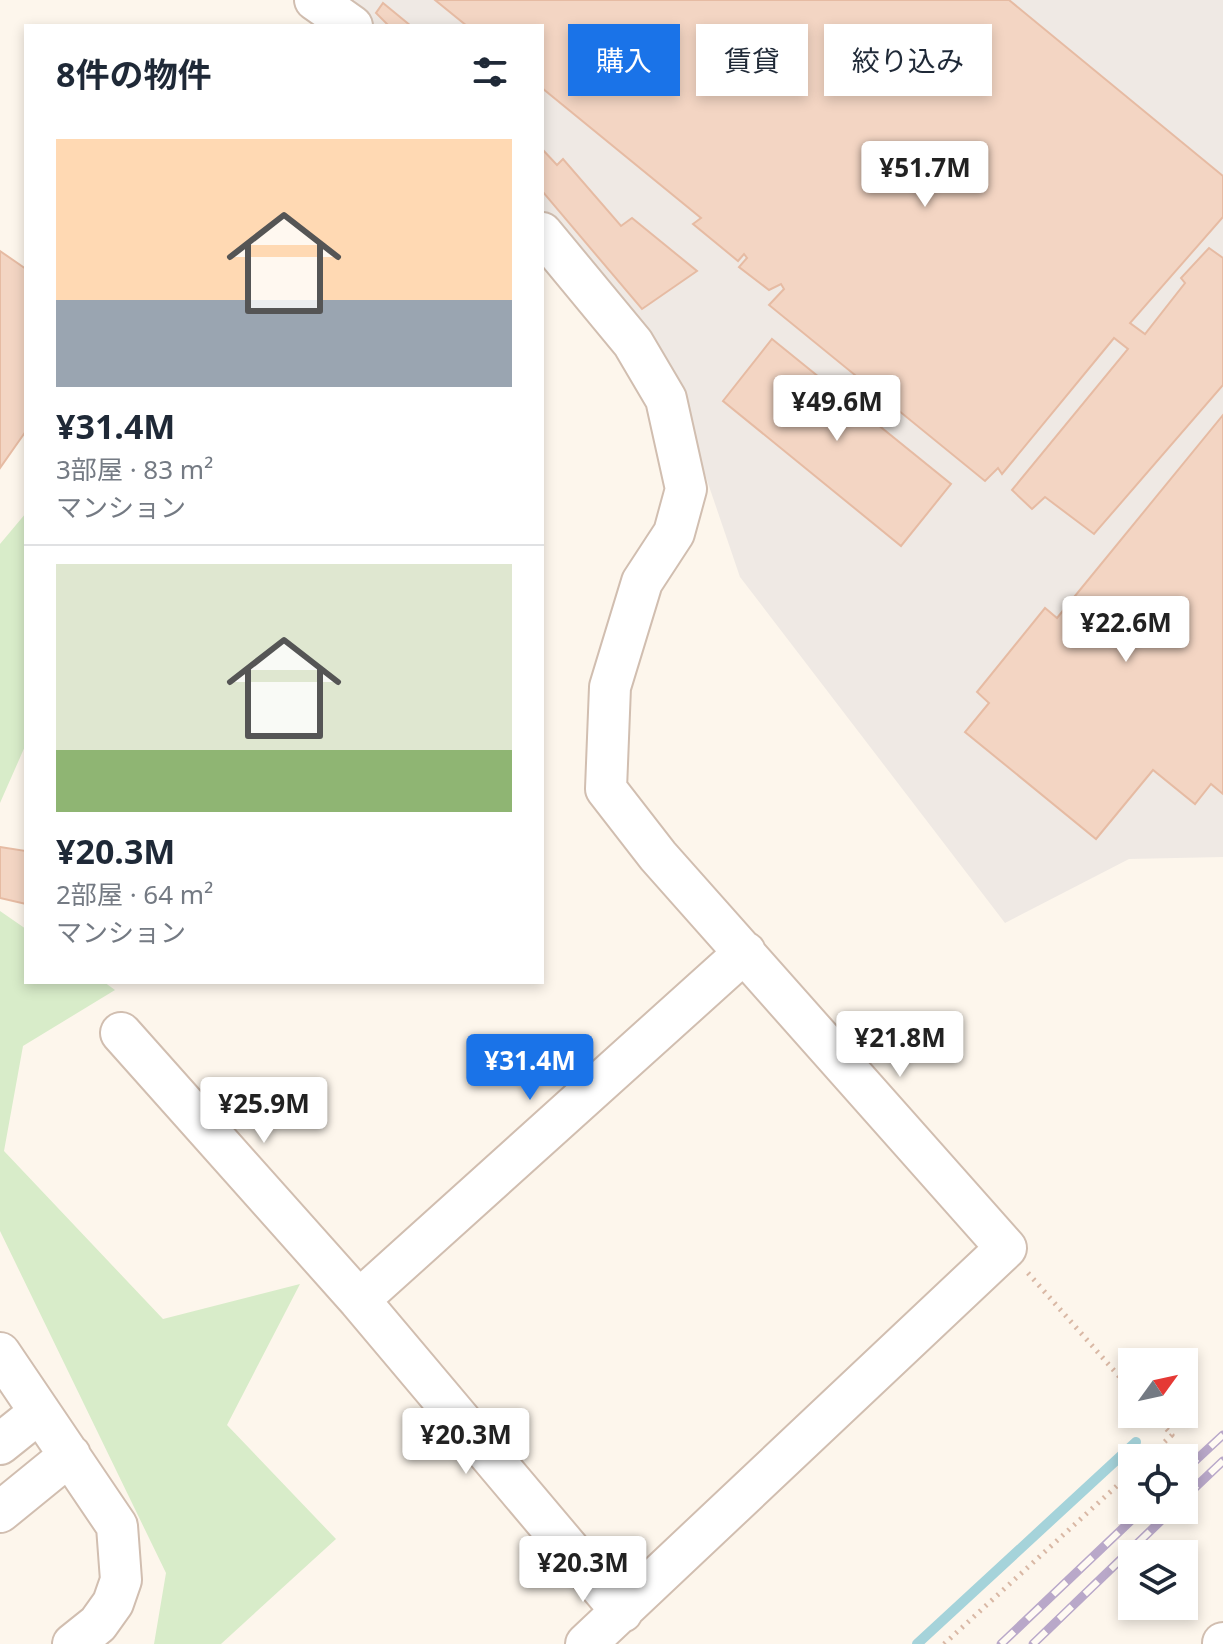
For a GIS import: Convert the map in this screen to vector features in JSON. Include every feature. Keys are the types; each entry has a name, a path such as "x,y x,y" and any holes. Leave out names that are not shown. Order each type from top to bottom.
{"street":[{"path":"315,0 349,24"},
{"path":"544,235 633,343 666,399 686,489 674,533 642,582 610,687 606,789 658,856 1006,1248 586,1644"},
{"path":"359,1300 745,952"},
{"path":"121,1033 359,1300 622,1612"},
{"path":"3,1365 40,1412 117,1526 121,1580 105,1613 73,1644"},
{"path":"0,1444 40,1412"},
{"path":"0,1512 70,1455"}],"path":[{"path":"1006,1248 1118,1375"},
{"path":"1162,1444 1172,1435 1166,1428"},
{"path":"944,1644 1118,1485"}],"shaded area":[{"path":"349,0 1223,0 1223,857 1129,859 1005,923 740,577 669,369 544,215 544,24 373,24"}],"green space":[{"path":"24,515 24,749 0,803 0,544"},
{"path":"0,911 24,928 24,984 107,984 115,990 23,1046 4,1151 163,1319 300,1284 227,1425 336,1539 221,1644 154,1644 166,1573 0,1231"}],"building":[{"path":"435,0 1009,0 1223,176 1223,217 1130,323 1145,334 1185,283 1181,278 1209,248 1223,258 1223,385 1094,534 1045,497 1032,509 1012,490 1128,349 1114,338 1002,474 998,468 985,481 769,305 784,289 781,284 769,290 739,267 747,258 744,254 738,261 693,224 701,218 544,90 544,24 465,24"},
{"path":"383,3 409,24 387,24 376,13"},
{"path":"544,151 557,165 563,159 621,226 632,218 697,271 642,309 544,193"},
{"path":"0,251 24,268 24,434 0,468"},
{"path":"772,339 951,484 901,546 723,401"},
{"path":"1223,415 1223,794 1211,784 1195,804 1153,770 1096,839 965,732 989,703 977,692 1045,608 1057,618"},
{"path":"0,847 24,851 24,904 0,898"}],"waterway":[{"path":"917,1644 1136,1442"}],"railway":[{"path":"1198,1458 1223,1435"},
{"path":"1198,1485 1223,1461"},
{"path":"1001,1644 1127,1524"},
{"path":"1033,1644 1157,1524"}]}
